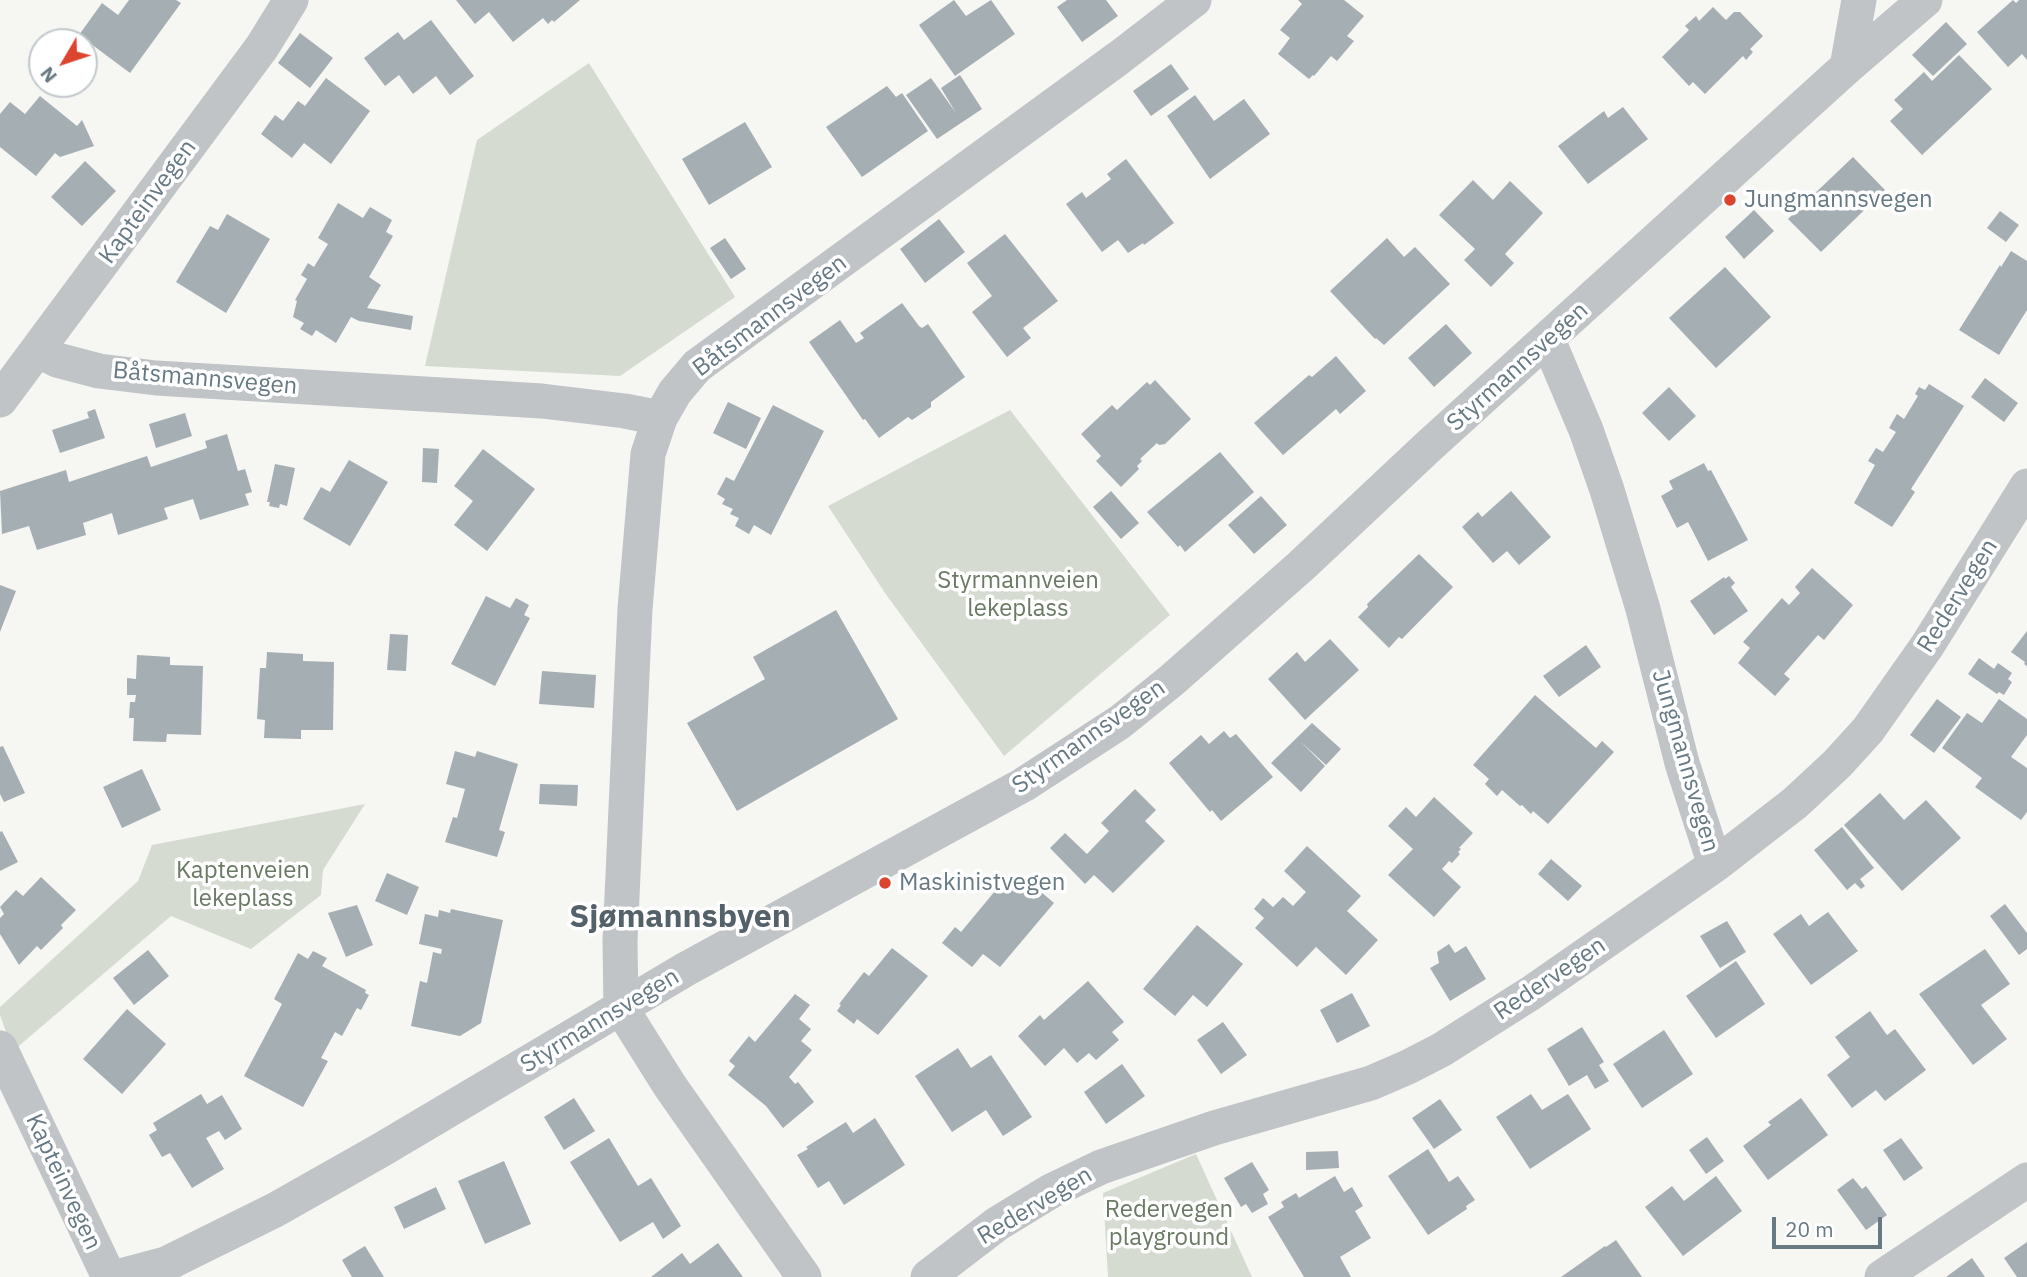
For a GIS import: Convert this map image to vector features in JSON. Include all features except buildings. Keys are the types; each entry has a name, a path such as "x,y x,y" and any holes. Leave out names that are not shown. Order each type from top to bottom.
{"street":[{"name":"Kapteinvegen","path":"0,400 262,47 291,0"},
{"name":"Båtsmannsvegen","path":"38,350 57,360 99,371 156,378 542,401 660,418 675,393 698,366 1194,0"},
{"path":"1847,67 1859,0"},
{"name":"Styrmannsvegen","path":"117,1277 166,1264 275,1210 686,969 1023,785 1120,722 1291,575 1430,445 1847,67 1925,0"},
{"name":"Jungmannsvegen","path":"1548,340 1586,430 1607,490 1643,609 1682,763 1715,865"},
{"path":"660,418 648,454 635,608 620,941 621,1009 670,1086 804,1277"},
{"name":"Redervegen","path":"928,1277 997,1224 1051,1191 1101,1167 1214,1128 1371,1083 1408,1068 1531,993 1715,865 1795,803 1837,764 1868,730 1927,646 2027,486"},
{"name":"Kapteinvegen","path":"0,1048 108,1277"},
{"path":"1882,1277 2027,1180"}],"green space":[{"path":"589,63 735,297 620,376 425,366 477,140"},
{"name":"Styrmannveien lekeplass","path":"1010,410 1170,615 1004,756 885,593 828,506"},
{"name":"Kaptenveien lekeplass","path":"365,804 323,870 321,895 251,949 171,916 13,1051 0,1015 0,1007 138,881 152,845"},
{"name":"Redervegen playground","path":"1196,1154 1252,1277 1108,1277 1103,1193"}],"place":[{"name":"Jungmannsvegen","path":"1730,200"},
{"name":"Maskinistvegen","path":"885,883"}],"district":[{"name":"Sjømannsbyen","path":"680,918"}]}
